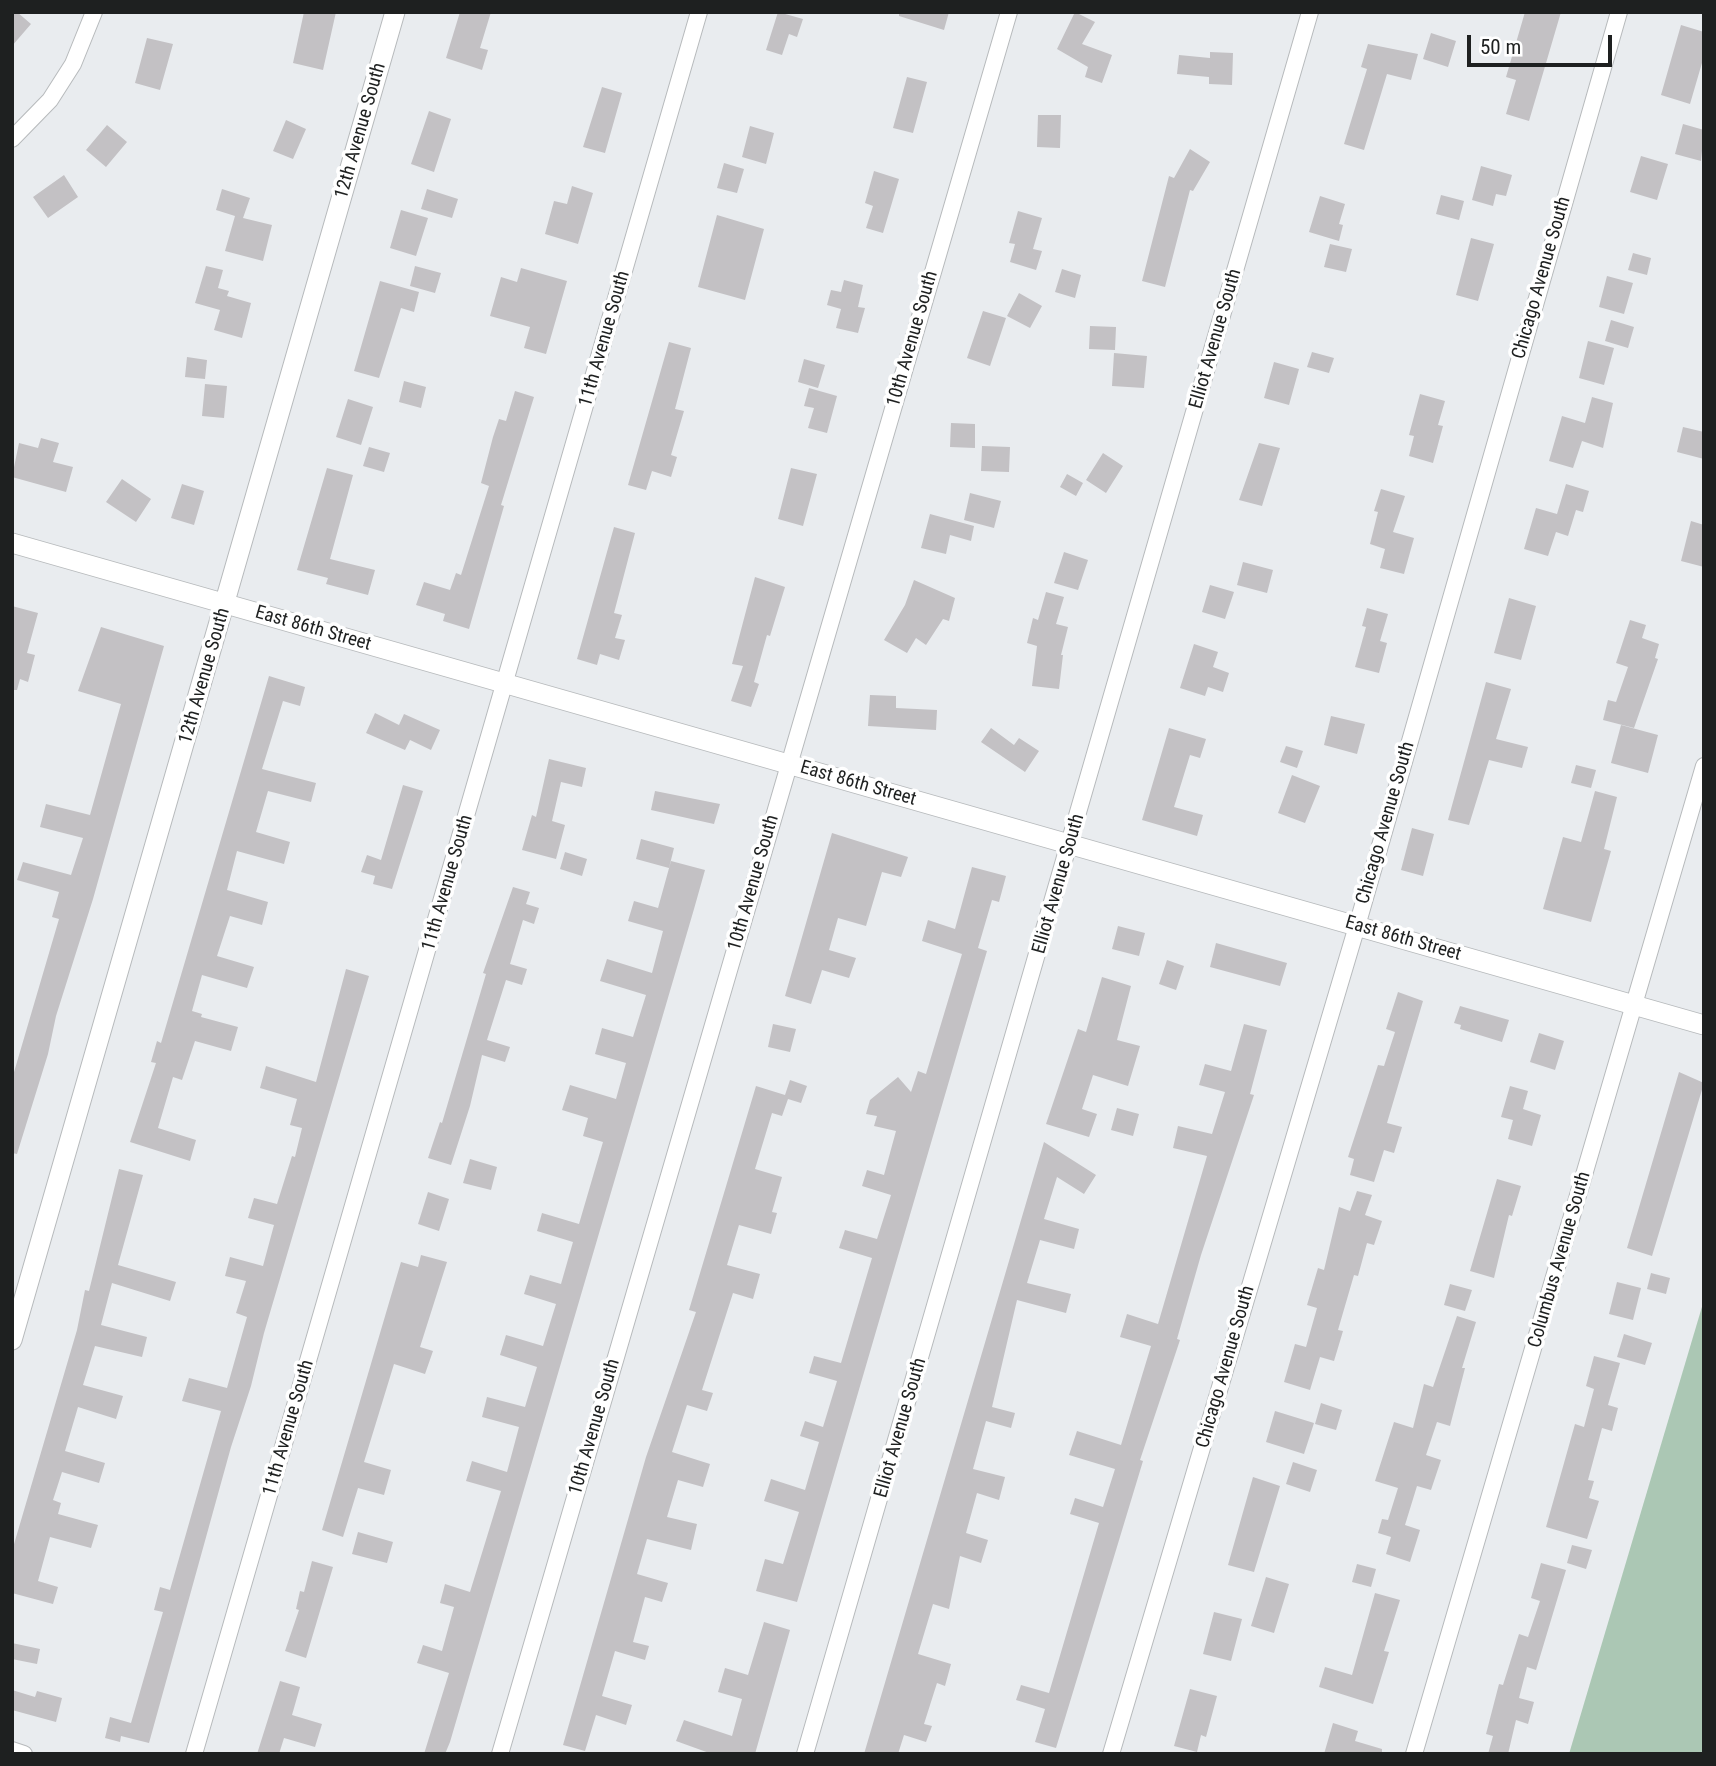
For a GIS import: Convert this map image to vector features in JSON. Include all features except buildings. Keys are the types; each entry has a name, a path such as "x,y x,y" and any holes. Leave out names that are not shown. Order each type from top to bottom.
{"street":[{"path":"12,139 50,100 74,64 94,12"},
{"name":"12th Avenue South","path":"12,1340 395,12"},
{"name":"11th Avenue South","path":"194,1754 699,12"},
{"name":"10th Avenue South","path":"500,1754 1009,12"},
{"name":"Elliot Avenue South","path":"806,1754 1310,12"},
{"name":"Chicago Avenue South","path":"1111,1754 1357,926 1619,12"},
{"name":"East 86th Street","path":"12,543 1704,1025"},
{"name":"Columbus Avenue South","path":"1414,1754 1704,766"},
{"path":"12,1750 24,1754"}],"green space":[{"path":"1704,1300 1704,1754 1569,1754"}]}
